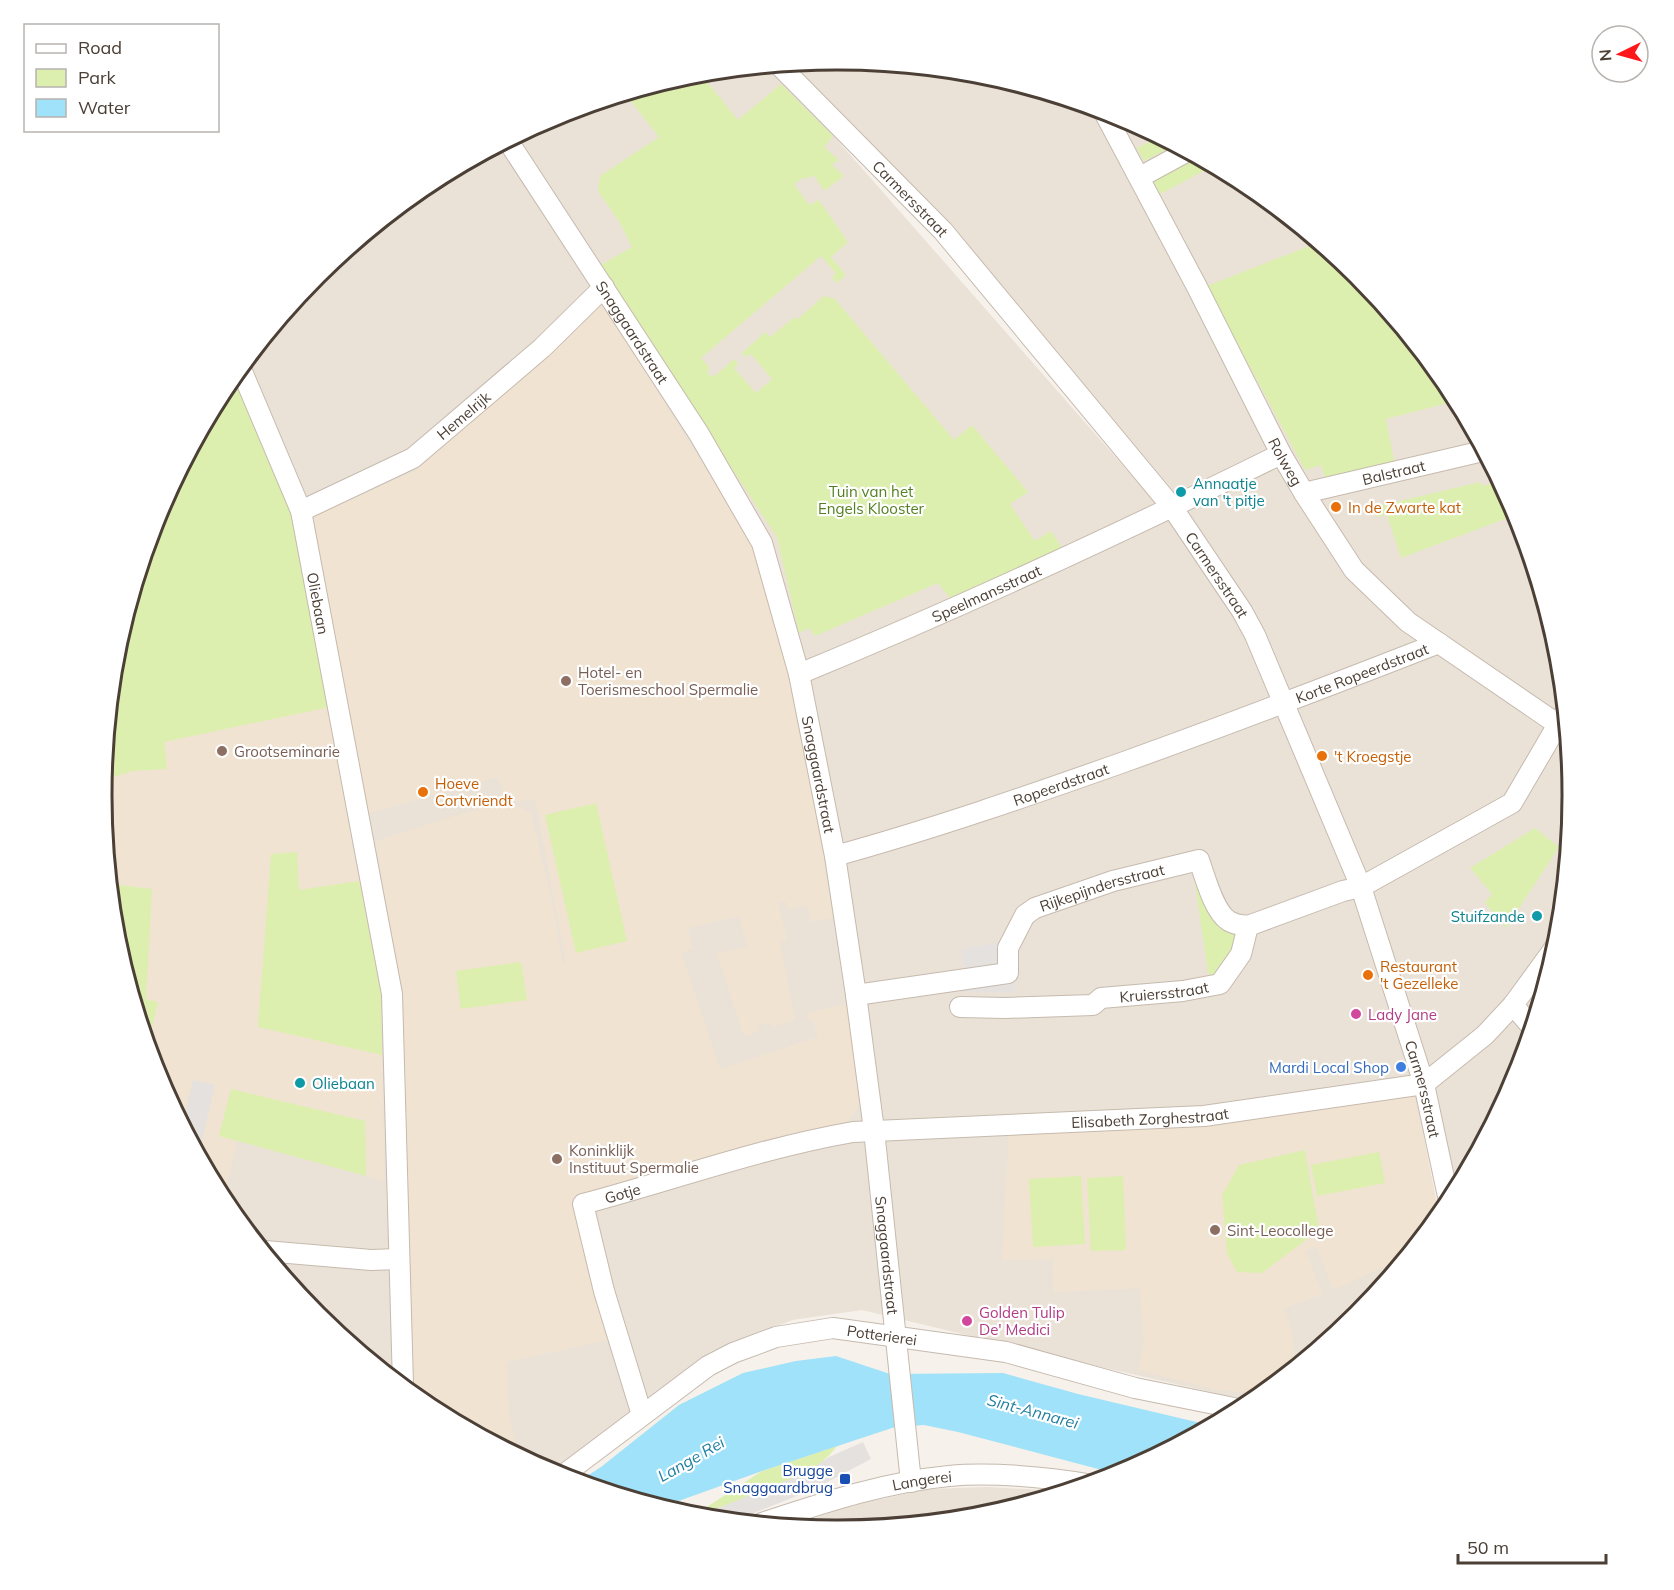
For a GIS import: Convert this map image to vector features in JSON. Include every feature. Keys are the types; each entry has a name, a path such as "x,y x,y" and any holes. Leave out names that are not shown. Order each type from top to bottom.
{"street":[{"name":"Carmersstraat","path":"786,72 943,231 1172,507 1242,611 1255,636 1361,887 1424,1084 1446,1187"},
{"name":"Rolweg","path":"1111,125 1281,454 1354,570 1408,622 1557,719"},
{"name":"Snaggaardstraat","path":"512,148 699,434 762,543 799,674 835,855 874,1130 910,1482"},
{"path":"1140,177 1178,156"},
{"name":"Hemelrijk","path":"301,511 413,458 542,348 604,287"},
{"name":"Oliebaan","path":"245,378 301,511 392,994 403,1375"},
{"name":"Speelmansstraat","path":"799,674 896,634 1172,507 1281,454"},
{"name":"Balstraat","path":"1304,493 1475,454"},
{"name":"Korte Ropeerdstraat","path":"1284,704 1439,643"},
{"name":"Ropeerdstraat","path":"835,855 902,838 1011,802 1284,704"},
{"path":"1248,926 1343,891 1361,887 1512,803 1558,731"},
{"name":"Rijkepijndersstraat","path":"856,995 1008,973 1008,948 1025,915 1035,908 1113,880 1199,860 1219,910 1227,920 1236,925 1248,926"},
{"name":"Kruiersstraat","path":"960,1007 1093,1005 1101,998 1182,991 1220,984 1241,954 1248,926"},
{"path":"1424,1084 1485,1035 1513,1005 1541,967"},
{"path":"1513,1005 1526,1020"},
{"name":"Elisabeth Zorghestraat","path":"874,1130 1204,1116 1424,1084"},
{"name":"Gotje","path":"642,1416 604,1291 583,1204 816,1138 874,1130"},
{"path":"275,1252 371,1260 399,1259"},
{"name":"Potterierei","path":"572,1469 708,1366 733,1353 776,1337 833,1328 1006,1352 1135,1388 1225,1406"},
{"name":"Langerei","path":"780,1517 839,1498 910,1482 951,1476 999,1476 1066,1482"}],"shaded area":[{"path":"837,70 884,72 978,84 1025,95 1114,126 1157,145 1199,168 1240,193 1315,250 1382,317 1439,392 1487,475 1523,562 1548,654 1560,748 1562,795 1560,842 1548,936 1523,1028 1487,1115 1451,1178 1290,702 1178,505 950,223 794,72"},
{"path":"774,74 802,100 1162,510 1246,635 1352,888 1414,1087 1436,1202 1382,1273 1349,1307 1315,1340 1240,1397 1114,1370 862,1310 792,1320 717,1350 577,1457 561,1464 517,1445 434,1397 359,1340 292,1273 235,1198 210,1157 187,1115 151,1028 126,936 114,842 112,795 119,700 126,654 137,607 151,562 187,475 235,392 262,354 292,317 359,250 434,193 517,145 560,126 649,95 696,84"},
{"path":"601,303 752,542 791,668 792,694 822,846 833,918 811,922 808,905 788,909 786,901 778,903 787,939 780,942 795,1020 772,1027 770,1022 758,1026 759,1031 744,1036 717,954 748,947 739,916 688,928 692,949 681,952 720,1069 818,1037 813,1020 809,1021 807,1013 847,1004 860,1103 848,1121 574,1196 612,1339 507,1362 509,1413 515,1444 434,1397 408,1378 399,991 376,841 506,800 498,777 365,814 311,517 415,471","holes":["535,800 566,963 563,964 550,893 531,813 506,801"]},
{"name":"Grootseminarie","path":"237,389 330,707 351,841 381,990 384,1181 238,1140 227,1184 187,1115 151,1028 137,983 126,936 119,890 112,795 119,700 126,654 137,607 151,562 187,475"},
{"path":"1009,940 1015,944 1015,992 961,992 964,973 962,949"},
{"path":"193,1080 215,1085 202,1142 186,1112"},
{"name":"Sint-Leocollege","path":"1413,1091 1436,1202 1390,1264 1333,1290 1317,1247 1306,1251 1322,1295 1284,1308 1292,1332 1294,1357 1246,1393 1218,1390 1138,1370 1144,1345 1140,1288 1054,1292 1053,1259 1002,1260 1009,1134"},
{"path":"863,1442 871,1459 812,1490 751,1514 715,1509 805,1473 829,1457"},
{"path":"988,1487 1041,1490 978,1506 932,1513 884,1518 812,1519 849,1506 929,1489"}],"green space":[{"name":"Tuin van het Engels Klooster","path":"707,82 738,120 781,84 833,136 824,147 839,160 832,165 844,176 824,191 814,175 807,179 805,177 794,184 809,205 819,200 848,242 831,257 846,275 837,283 832,277 836,273 821,256 701,358 710,368 707,371 710,376 716,375 734,359 738,364 734,368 756,393 772,379 751,354 746,357 742,353 765,332 770,337 795,317 798,319 825,295 834,298 954,440 972,425 1028,492 1010,504 1035,541 1051,531 1062,548 950,598 938,583 815,636 809,628 799,633 777,537 601,265 632,247 620,223 598,191 600,176 659,137 631,101"},
{"path":"1150,142 1166,150 1144,161 1137,148"},
{"path":"1189,162 1204,171 1160,194 1153,181"},
{"path":"1310,246 1382,317 1412,354 1446,404 1386,419 1394,461 1325,478 1321,465 1305,470 1207,286"},
{"path":"239,387 293,508 330,707 164,742 167,769 133,771 113,777 119,700 126,654 137,607 151,562 187,475"},
{"path":"1481,482 1482,486 1491,484 1506,519 1401,558 1387,515 1376,517 1374,507"},
{"path":"596,803 627,941 576,953 545,815"},
{"path":"1535,828 1559,847 1506,928 1485,903 1492,894 1470,868"},
{"path":"297,852 299,890 359,881 381,990 382,1055 258,1027 271,854"},
{"path":"1194,876 1237,933 1233,956 1217,975 1208,973"},
{"path":"118,885 152,889 146,999 158,1002 151,1029 126,936"},
{"path":"521,962 527,1000 461,1009 456,971"},
{"path":"231,1089 365,1121 366,1176 219,1136"},
{"path":"1305,1150 1319,1230 1262,1273 1237,1272 1227,1254 1222,1195 1239,1165"},
{"path":"1379,1152 1385,1183 1317,1196 1311,1165"},
{"path":"1081,1176 1085,1244 1033,1247 1029,1179"},
{"path":"1123,1176 1126,1250 1091,1251 1087,1178"},
{"path":"837,1446 824,1460 791,1481 715,1509 706,1508 762,1471"}],"water":[{"path":"836,1356 890,1374 1003,1373 1078,1394 1198,1422 1157,1445 1100,1469 924,1425 895,1427 677,1502 588,1475 679,1405 743,1373 796,1361"}],"place":[{"name":"Annaatje van 't pitje","path":"1181,492"},
{"name":"In de Zwarte kat","path":"1336,507"},
{"name":"Hotel- en Toerismeschool Spermalie","path":"566,681"},
{"name":"Grootseminarie","path":"222,751"},
{"name":"'t Kroegstje","path":"1322,756"},
{"name":"Hoeve Cortvriendt","path":"423,792"},
{"name":"Stuifzande","path":"1537,916"},
{"name":"Restaurant 't Gezelleke","path":"1368,975"},
{"name":"Lady Jane","path":"1356,1014"},
{"name":"Mardi Local Shop","path":"1401,1067"},
{"name":"Oliebaan","path":"300,1083"},
{"name":"Koninklijk Instituut Spermalie","path":"557,1159"},
{"name":"Sint-Leocollege","path":"1215,1230"},
{"name":"Golden Tulip De' Medici","path":"967,1321"},
{"name":"Brugge Snaggaardbrug","path":"845,1479"}],"water label":[{"name":"Sint-Annarei","path":"1033,1411"},
{"name":"Lange Rei","path":"691,1459"}]}
